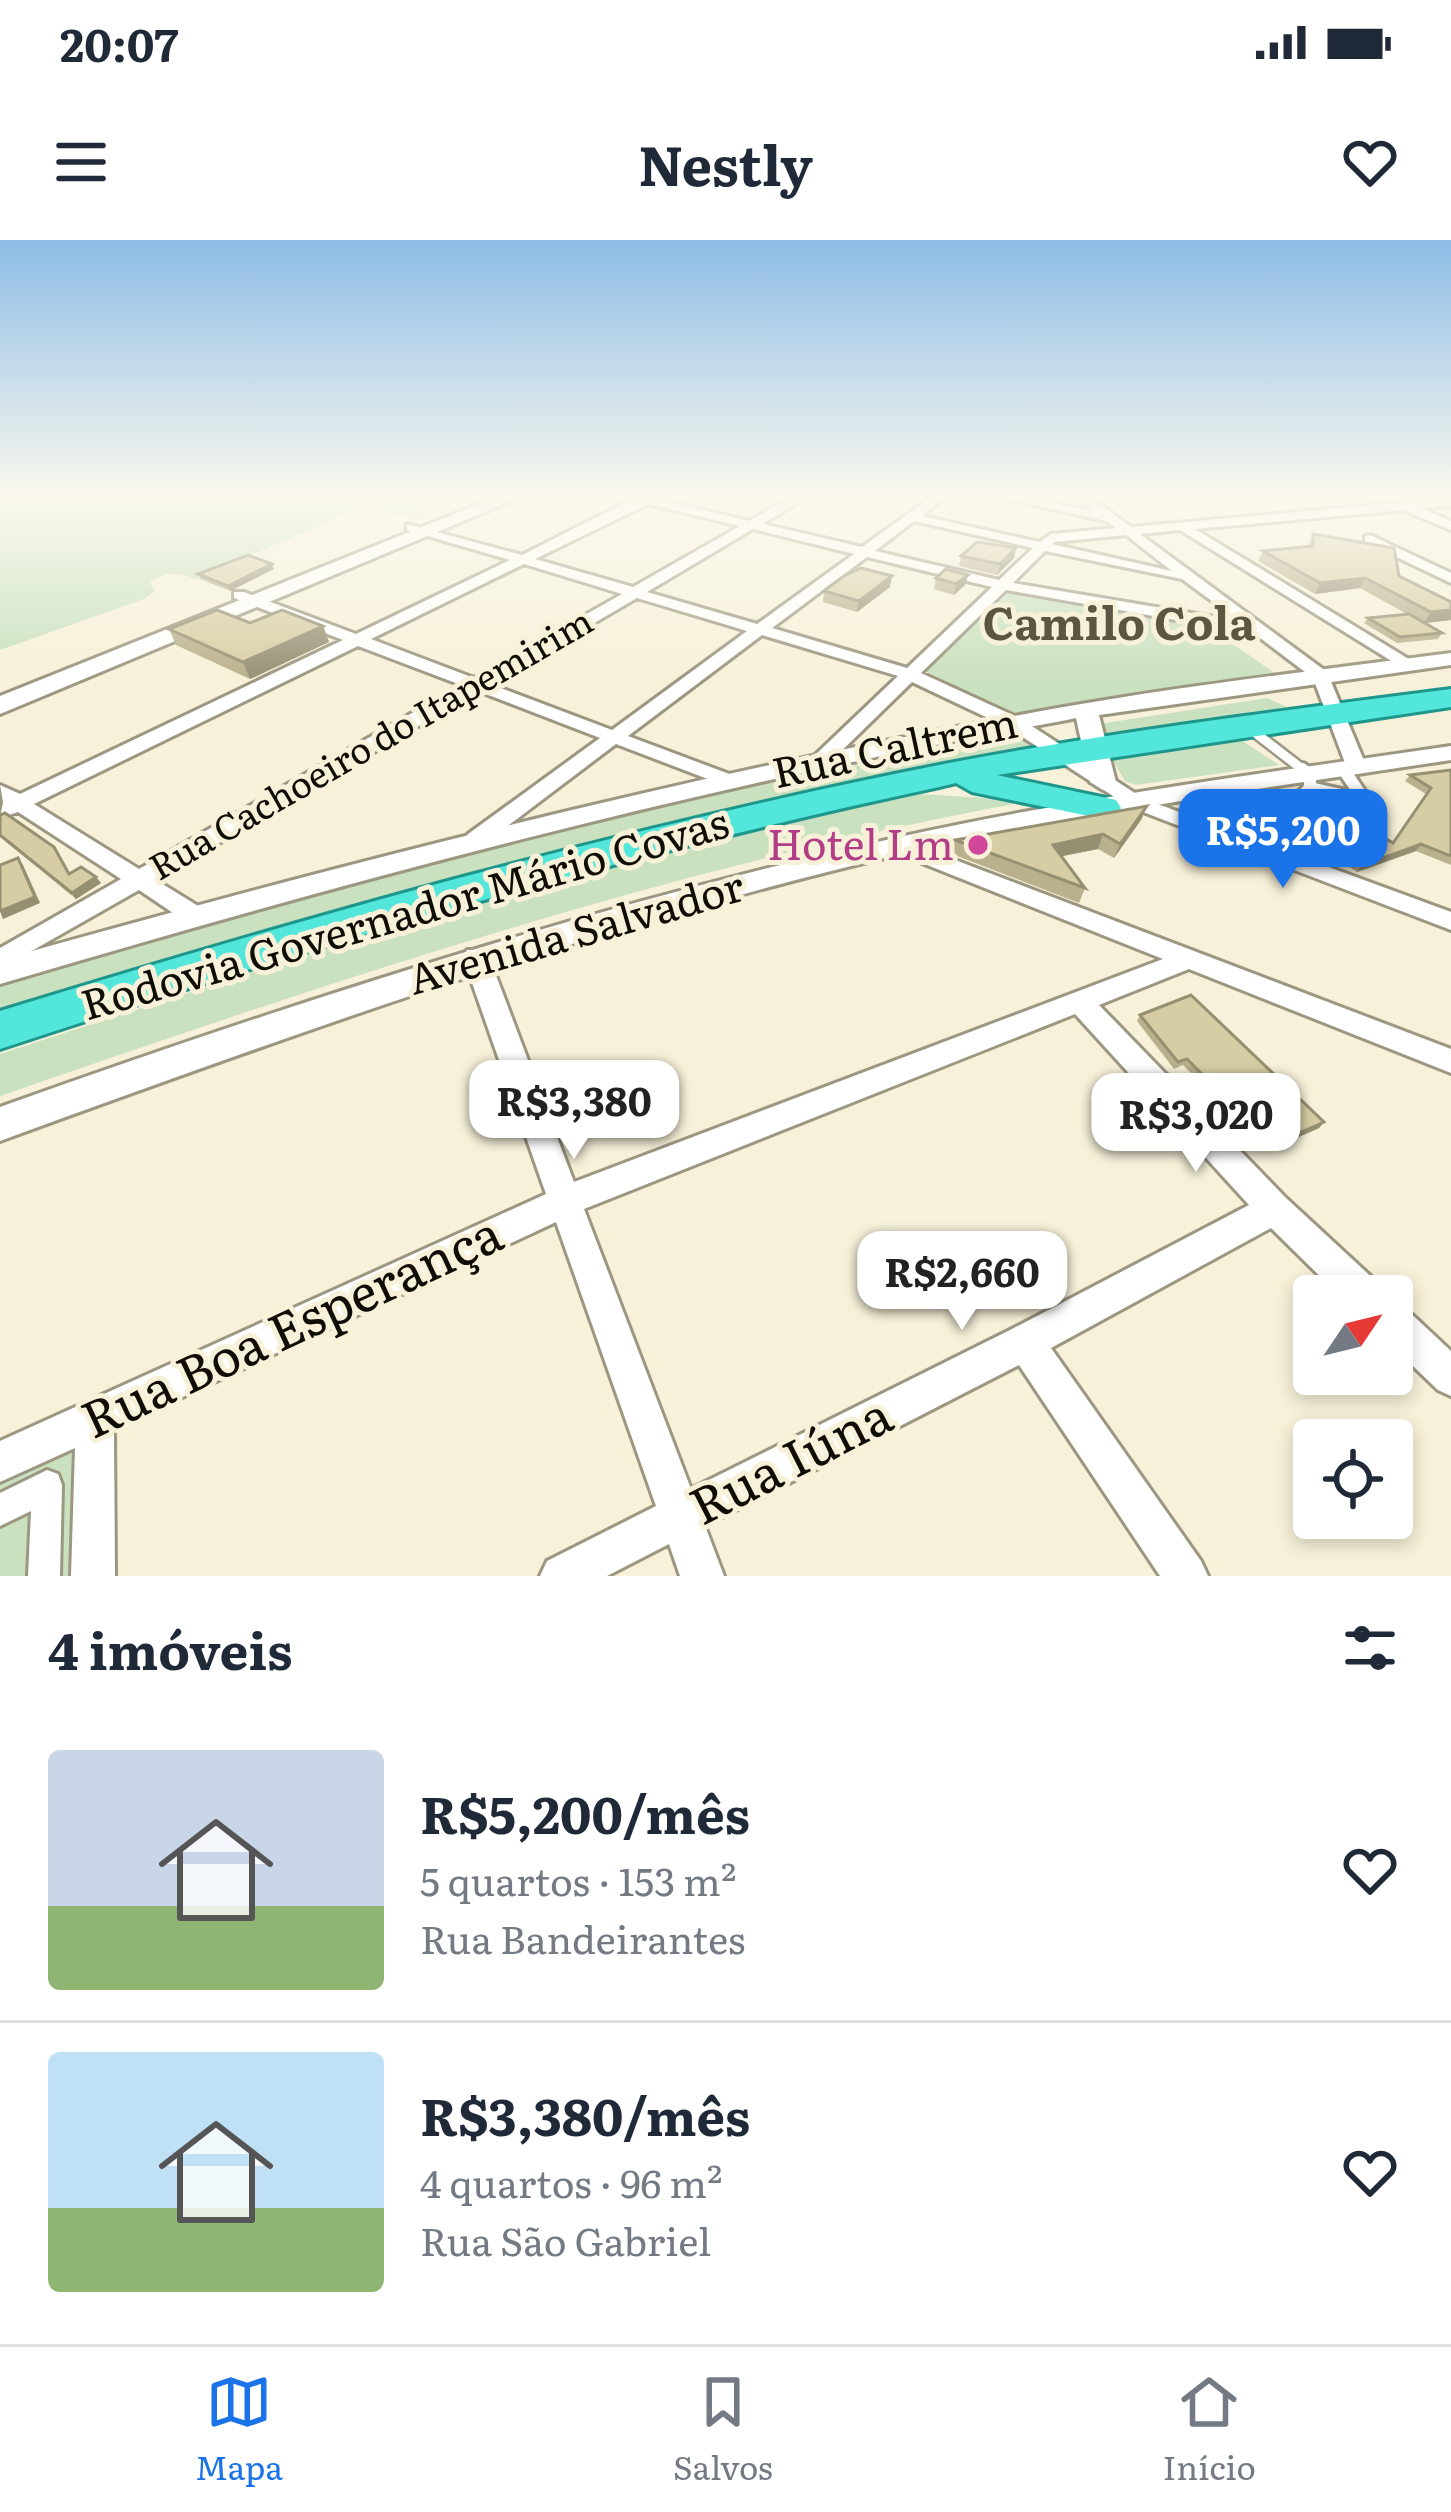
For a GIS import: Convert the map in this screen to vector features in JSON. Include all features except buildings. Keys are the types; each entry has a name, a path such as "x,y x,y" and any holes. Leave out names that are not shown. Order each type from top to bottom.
{"highway":[{"name":"Rodovia Governador Mário Covas","path":"0,1030 567,860 941,776 1100,779 1245,726 1451,698"},
{"path":"941,776 1100,779"}],"main road":[{"path":"0,690 351,556"},
{"path":"0,706 247,598"}],"street":[{"path":"510,556 907,674 1014,723 1173,819 1289,855 1451,921"},
{"path":"6,802 530,556"},
{"name":"Rua Cachoeiro do Itapemirim","path":"0,960 695,556"},
{"path":"476,839 855,556"},
{"path":"884,556 1002,585 1255,629"},
{"path":"819,762 1030,556"},
{"path":"1091,556 1185,578"},
{"path":"1158,556 1321,676 1339,713 1350,769"},
{"path":"1231,556 1406,665"},
{"path":"1405,556 1451,579"},
{"path":"247,598 733,782"},
{"name":"Rua Caltrem","path":"0,972 476,839 819,762 1014,723 1451,659"},
{"path":"1088,712 1100,779"},
{"name":"Avenida Salvador","path":"0,1124 178,1057 476,957 900,846 1100,779 1310,782 1350,769 1451,753"},
{"path":"6,802 141,878 194,915"},
{"path":"900,846 1451,1060"},
{"path":"476,957 702,1576"},
{"name":"Rua Boa Esperança","path":"0,1462 566,1202 1189,959"},
{"path":"1080,1002 1274,1209 1344,1275"},
{"name":"Rua Iúna","path":"562,1576 1025,1342 1274,1209"},
{"path":"1413,1341 1451,1377"},
{"path":"1025,1342 1186,1576"},
{"path":"93,1576 95,1418"},
{"path":"0,1510 47,1485 44,1576"}],"lane":[{"path":"1245,726 1310,782 1364,800"},
{"path":"1348,824 1364,812 1364,800 1350,769"},
{"path":"1173,819 1286,803 1300,798 1310,782"},
{"path":"1228,813 1289,855 1312,841"}],"green space":[{"path":"0,556 248,556 195,579 161,576 150,583 155,591 144,599 0,650"},
{"path":"1013,589 1203,623 1276,674 1015,714 923,670"},
{"path":"1267,698 1287,707 1102,737 1099,724"},
{"path":"1019,737 1035,750 534,859 249,935 0,1015 0,986 378,875 761,784"},
{"path":"1238,738 1279,765 1136,785 1125,781 1112,759"},
{"path":"921,794 1030,801 898,827 638,892 381,968 0,1096 0,1054 572,877"},
{"path":"75,1446 74,1576 0,1576 0,1485"}],"place":[{"name":"Hotel Lm","path":"978,845"}],"district":[{"name":"Camilo Cola","path":"1119,624"}]}
